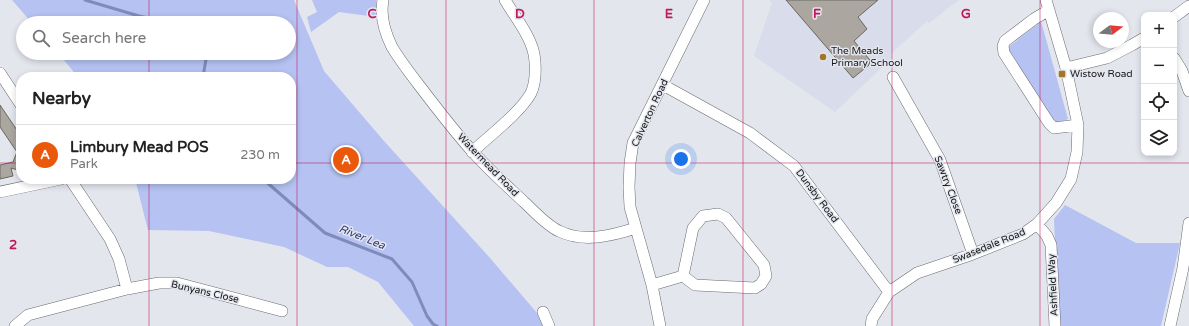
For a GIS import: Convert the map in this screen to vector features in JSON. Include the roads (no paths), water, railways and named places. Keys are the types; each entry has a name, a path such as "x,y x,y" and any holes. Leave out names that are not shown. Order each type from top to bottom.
{"street":[{"name":"Watermead Road","path":"383,0 383,20 386,33 392,47 444,118 472,152 538,214 558,231 573,236 594,238 613,235 636,228"},
{"path":"472,152 521,108 531,93 535,74 534,54 528,38 506,0"},
{"name":"Calverton Road","path":"660,326 652,285 630,207 628,187 630,163 633,143 704,0"},
{"path":"1048,5 1034,19 1005,40 1003,46 1004,53 1049,123 1054,128 1078,125"},
{"name":"Swasedale Road","path":"870,326 872,318 889,292 917,273 973,254 1023,234 1037,224 1056,203 1071,179 1077,152 1078,125 1066,68 1048,5"},
{"path":"1177,15 1189,6"},
{"path":"1066,68 1107,58 1141,40"},
{"path":"1177,63 1182,71 1189,91"},
{"path":"0,74 16,98"},
{"name":"Sawtry Close","path":"893,77 940,160 973,254"},
{"name":"Dunsby Road","path":"663,85 750,133 794,166 889,292"},
{"path":"0,192 38,184"},
{"path":"73,184 110,239 119,259 127,289"},
{"path":"718,214 726,218 764,265 766,276 761,284 756,288 695,285 683,276 693,228 703,216 718,214"},
{"path":"1170,326 1183,268 1189,223"},
{"name":"Ashfield Way","path":"1037,224 1047,236 1051,245 1055,326"},
{"path":"652,285 683,276"},
{"name":"Bunyans Close","path":"15,326 28,315 127,289 159,283 177,283 282,311"},
{"path":"543,312 549,326"}],"waterway":[{"name":"River Lea","path":"85,0 139,16"},
{"name":"River Lea","path":"204,72 206,60"},
{"name":"River Lea","path":"269,184 325,233 392,259 412,282 427,316 433,324 437,326"}],"place":[{"name":"The Meads Primary School","path":"823,57"},
{"name":"Wistow Road","path":"1062,74"},
{"name":"Limbury Mead POS","path":"346,160"}]}
